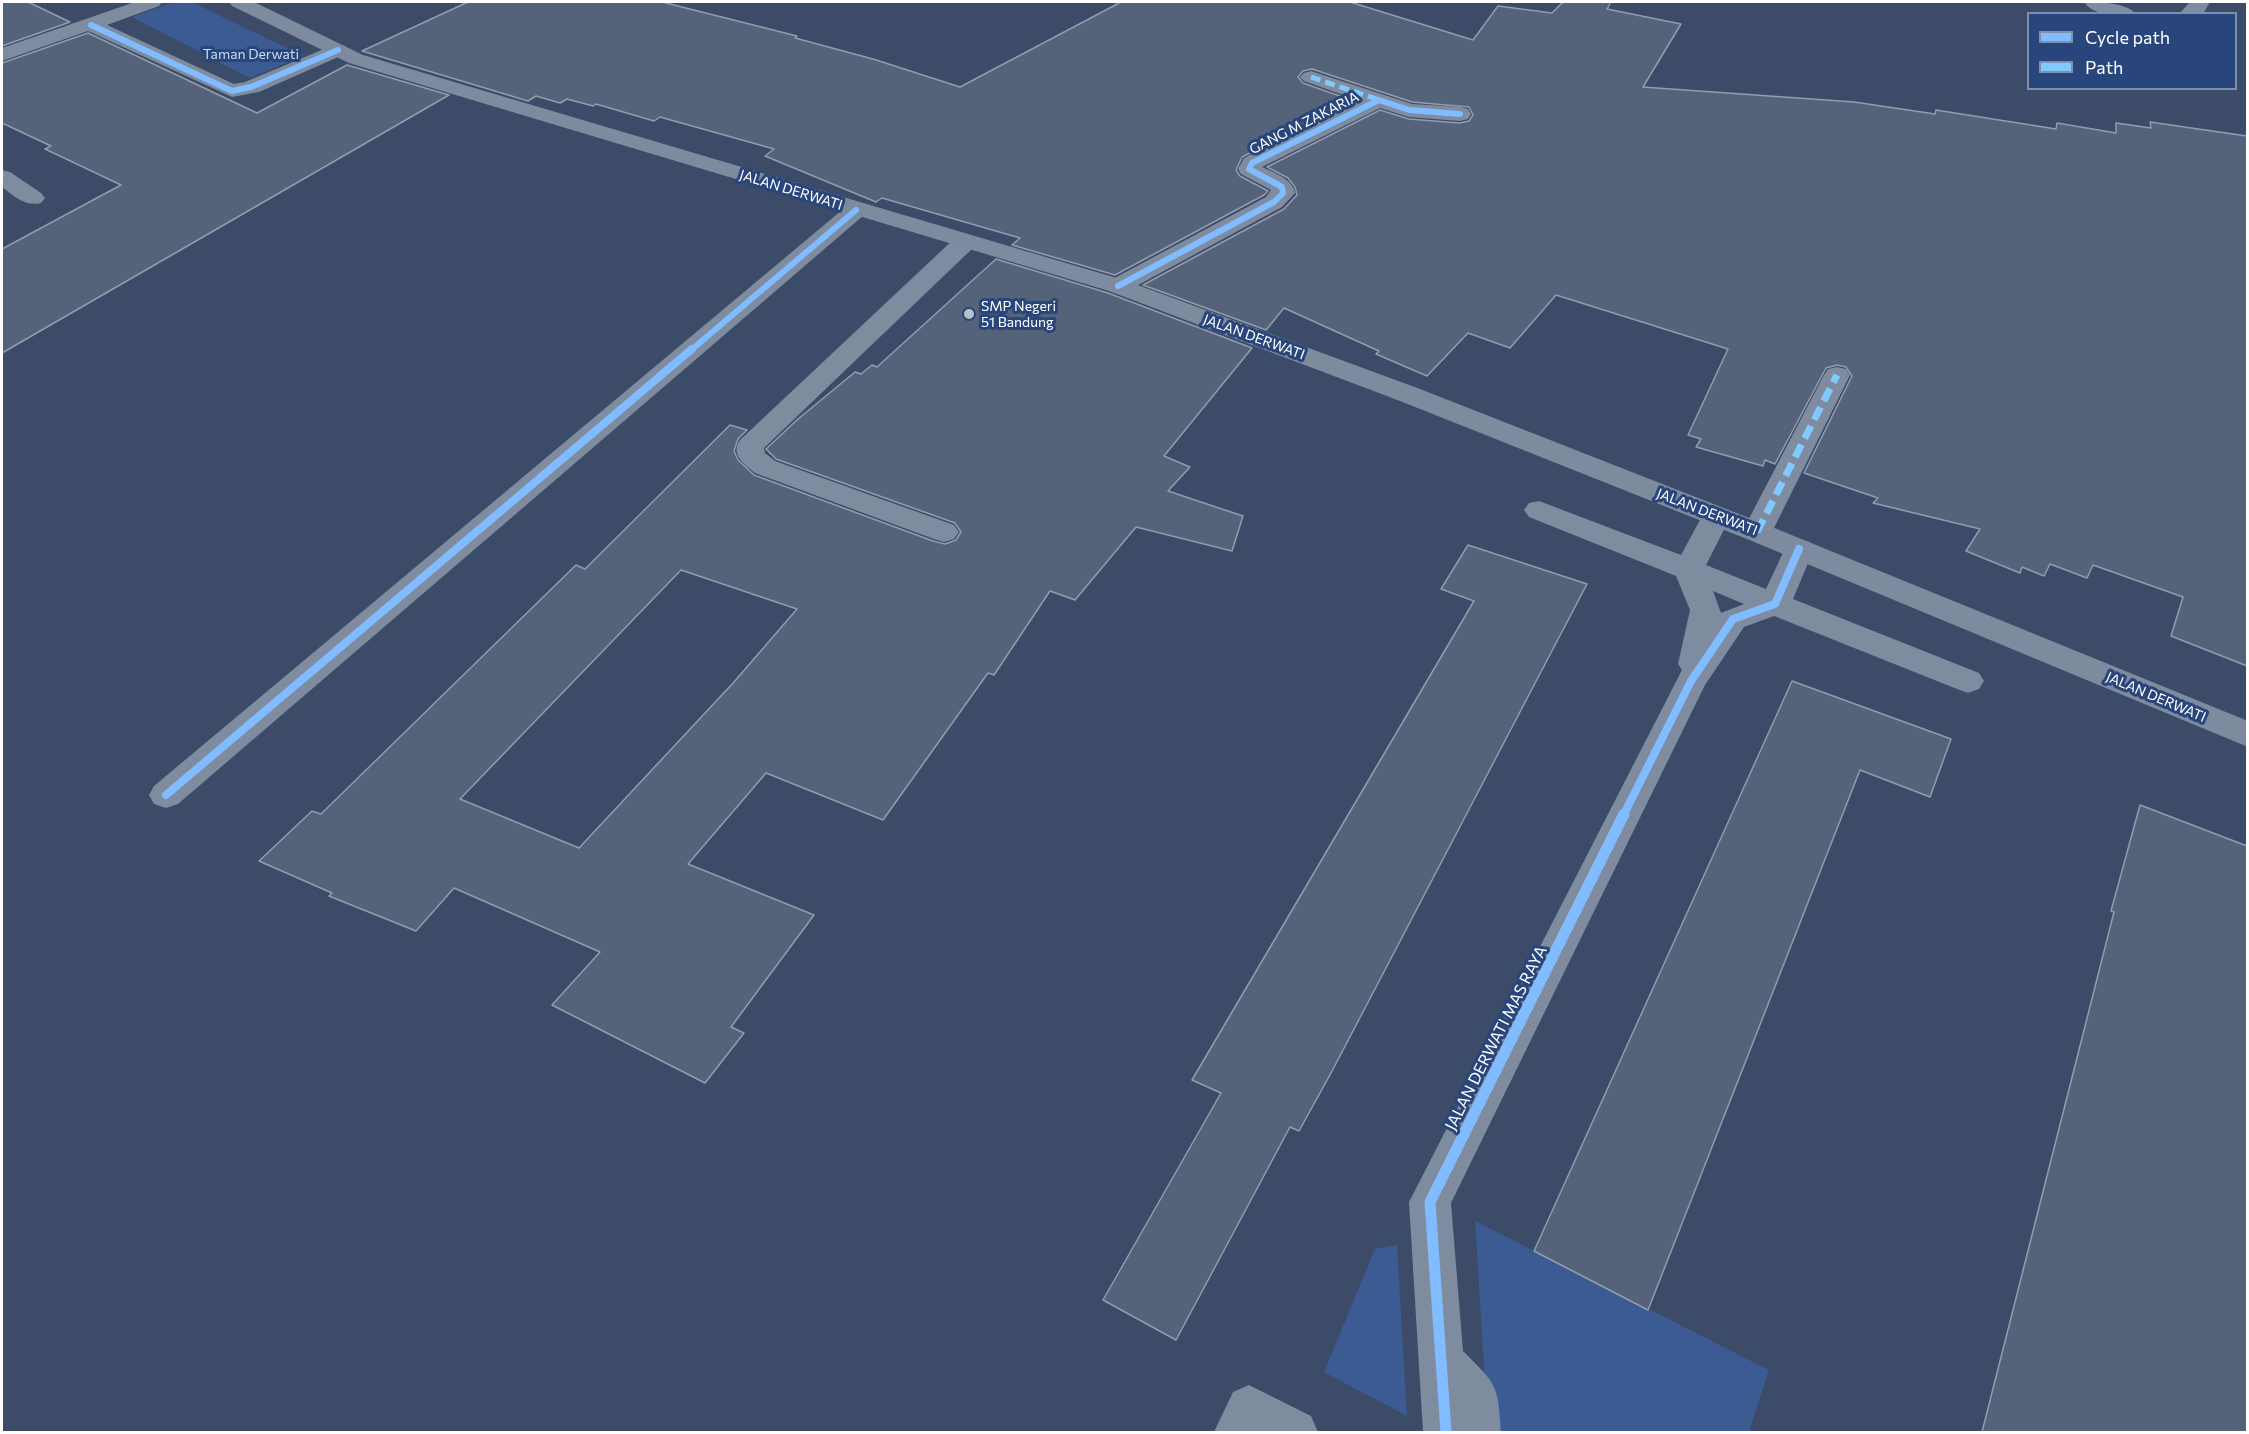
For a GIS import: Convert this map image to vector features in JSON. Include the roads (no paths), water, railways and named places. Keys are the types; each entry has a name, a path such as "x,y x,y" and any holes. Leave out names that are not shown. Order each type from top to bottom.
{"main road":[{"name":"JALAN DERWATI","path":"239,2 356,59 856,210 1118,286 1410,396 1757,532 2247,735"}],"street":[{"path":"2,55 152,2"},
{"path":"2094,2 2118,12"},
{"path":"91,25 232,91 251,87 338,50"},
{"path":"1311,77 1379,100"},
{"name":"GANG M ZAKARIA","path":"1118,286 1274,202 1283,193 1282,187 1249,169 1252,163 1379,100 1409,110 1460,114"},
{"path":"2,177 33,198"},
{"path":"166,795 856,210"},
{"path":"944,532 765,466 751,456 750,446 965,242"},
{"path":"1757,532 1837,375"},
{"path":"1539,510 1968,681"},
{"path":"1689,570 1716,516"},
{"path":"1691,681 1733,618 1775,604 1799,549"},
{"path":"1689,570 1706,609 1691,681"},
{"name":"JALAN DERWATI MAS RAYA","path":"1446,1432 1430,1202 1691,681"},
{"path":"1442,1362 1476,1396 1478,1432"},
{"path":"1237,1432 1249,1408 1295,1432"}],"place":[{"name":"SMP Negeri 51 Bandung","path":"969,314"}],"park label":[{"name":"Taman Derwati","path":"251,54"}]}
